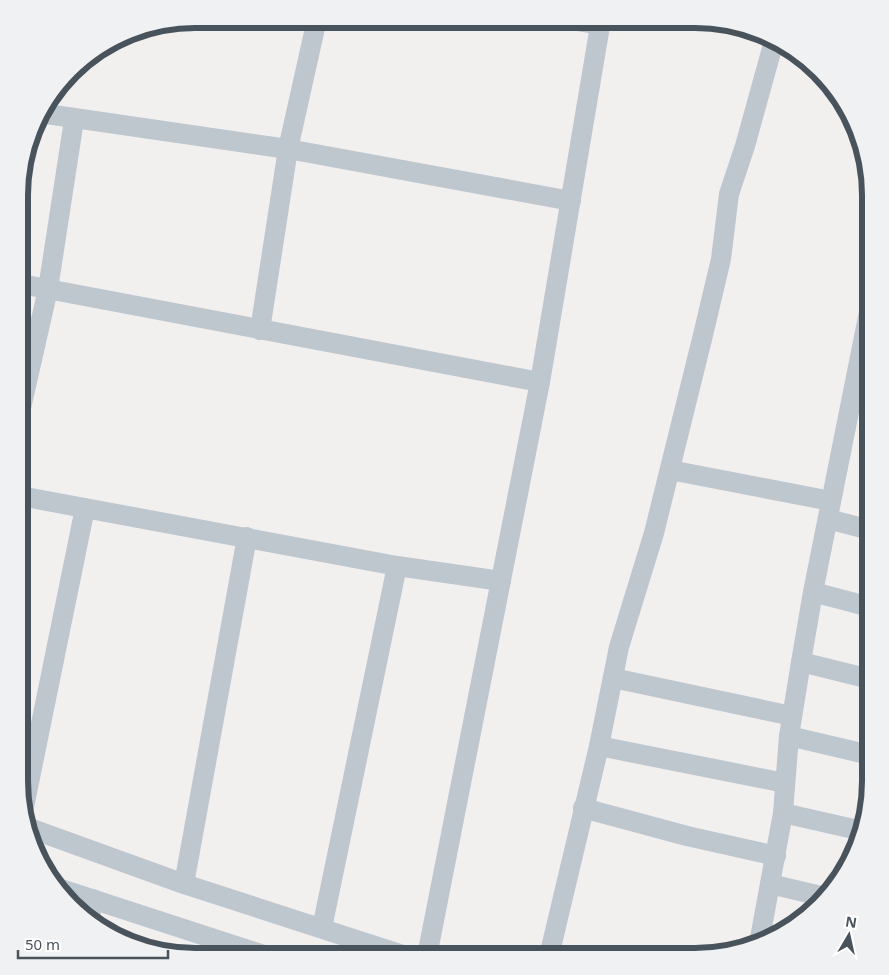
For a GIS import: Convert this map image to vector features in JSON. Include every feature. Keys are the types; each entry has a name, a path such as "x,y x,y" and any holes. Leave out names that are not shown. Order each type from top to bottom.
{"street":[{"path":"260,330 288,149 315,28"},
{"path":"429,947 540,382 600,28"},
{"path":"550,947 599,746 621,640 654,533 721,259 729,194 745,146 772,47"},
{"path":"48,115 74,120 288,149 571,201"},
{"path":"28,381 48,289 74,120"},
{"path":"28,285 540,382"},
{"path":"761,933 783,813 789,736 813,592 861,352"},
{"path":"670,470 829,510 861,526"},
{"path":"28,497 397,566 501,581"},
{"path":"28,788 85,508"},
{"path":"184,884 247,537"},
{"path":"322,928 397,566"},
{"path":"813,592 861,605"},
{"path":"801,662 861,677"},
{"path":"614,678 792,716"},
{"path":"789,736 861,753"},
{"path":"599,746 785,783"},
{"path":"583,808 687,836 776,856"},
{"path":"783,813 854,829"},
{"path":"35,830 184,884 379,947"},
{"path":"770,884 816,895"},
{"path":"75,898 92,908 234,947"}]}
